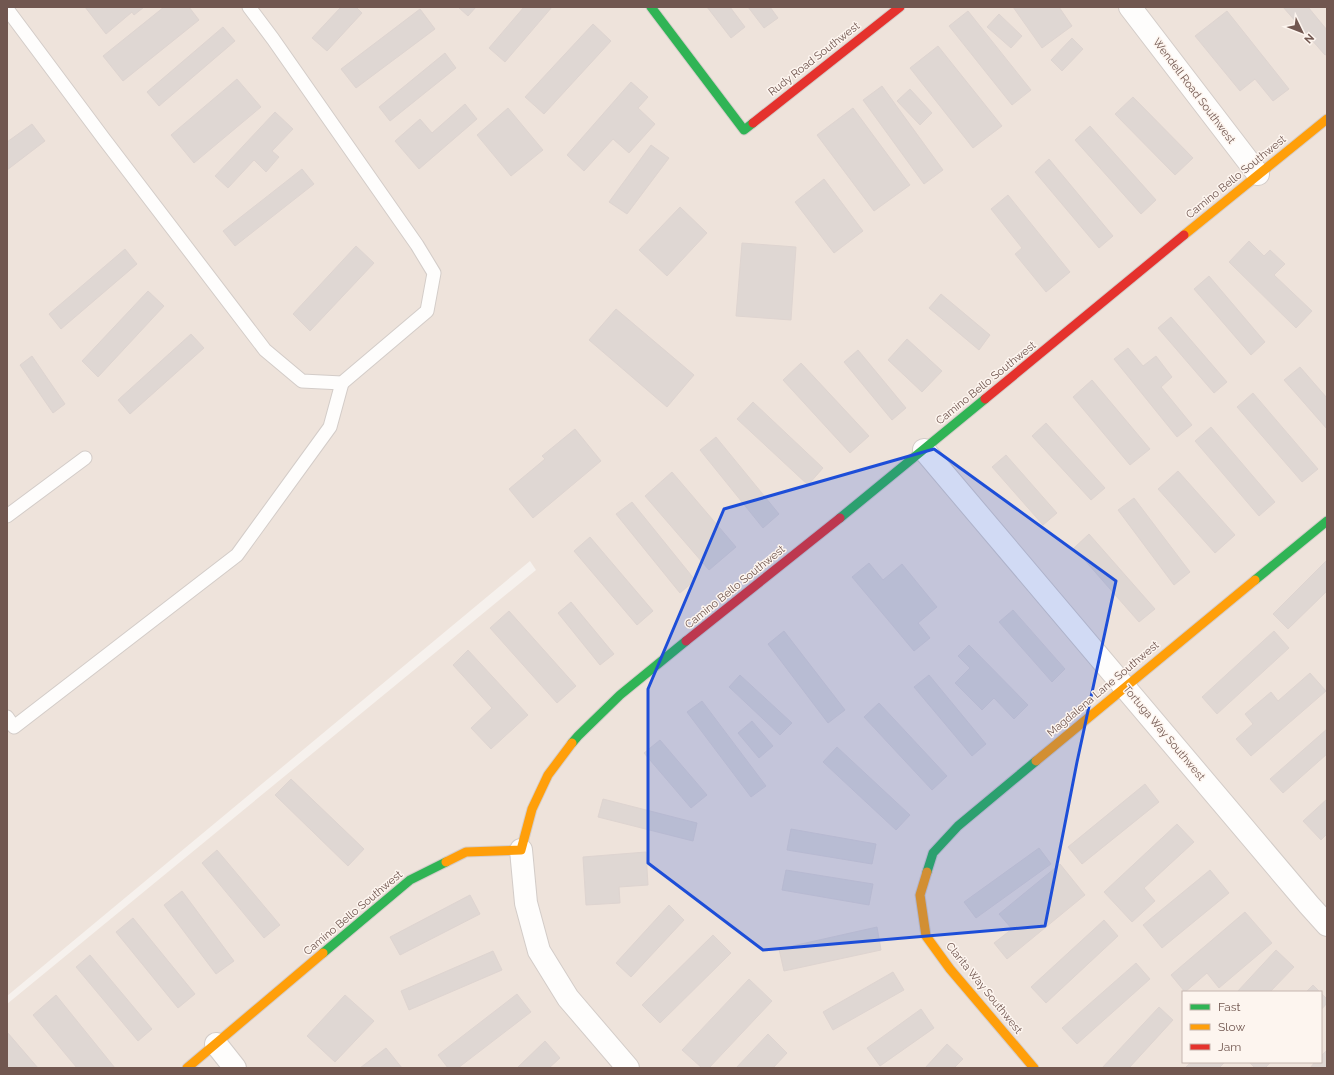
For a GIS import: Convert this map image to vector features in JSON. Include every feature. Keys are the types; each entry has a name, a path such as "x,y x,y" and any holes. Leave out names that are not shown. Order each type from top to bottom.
{"street":[{"name":"Rudy Road Southwest","path":"651,7 744,130 900,7"},
{"name":"Wendell Road Southwest","path":"1130,7 1258,174"},
{"name":"Camino Bello Southwest","path":"187,1068 410,880 466,852 521,850 532,809 548,775 578,736 620,696 924,450 1258,174 1327,119"},
{"name":"Tortuga Way Southwest","path":"924,450 1327,925"},
{"name":"Magdalena Lane Southwest","path":"920,895 933,853 958,826 1124,686 1327,521"},
{"path":"521,850 526,903 539,951 568,998 628,1068"},
{"name":"Clarita Way Southwest","path":"920,895 926,936 950,969 1034,1068"},
{"path":"216,1044 235,1068"}],"lane":[{"path":"7,717 14,727 237,555 330,427 342,383 427,311 434,273 417,245 249,7"},
{"path":"7,9 265,350 302,381 342,383"},
{"path":"7,516 85,458"}],"highlighted area":[{"path":"934,449 1116,581 1077,762 1045,926 763,950 648,863 648,689 724,509"}],"shaded area":[{"path":"7,7 1327,7 1327,1068 7,1068 7,1004 536,570 530,561 7,996"}],"building":[{"path":"85,7 144,7 134,15 132,12 106,34"},
{"path":"164,7 189,7 199,20 123,81 103,56"},
{"path":"341,7 356,7 362,13 327,51 312,38"},
{"path":"458,7 476,7 468,16"},
{"path":"524,7 552,7 505,62 489,48"},
{"path":"707,7 730,7 745,27 731,38"},
{"path":"748,7 770,7 778,18 764,28"},
{"path":"1013,7 1059,7 1072,26 1042,48"},
{"path":"1283,7 1308,7 1327,30 1327,54 1325,55"},
{"path":"420,9 435,29 356,88 341,69"},
{"path":"968,11 1031,90 1012,105 949,26"},
{"path":"1227,11 1289,89 1273,101 1255,79 1240,91 1195,36"},
{"path":"999,14 1022,36 1011,48 987,27"},
{"path":"593,24 611,41 544,114 525,97"},
{"path":"223,27 235,41 159,106 147,92"},
{"path":"1072,38 1083,49 1062,71 1051,60"},
{"path":"938,46 1002,126 973,148 910,68"},
{"path":"445,53 456,68 390,121 379,107"},
{"path":"237,79 261,107 194,163 171,135"},
{"path":"631,82 648,97 638,108 655,124 629,153 613,139 584,171 567,155"},
{"path":"882,86 943,170 924,184 863,100"},
{"path":"910,89 932,113 920,125 897,101"},
{"path":"1133,97 1193,158 1175,175 1115,114"},
{"path":"465,104 477,119 419,169 395,141 420,119 432,133"},
{"path":"508,108 543,150 511,176 477,135"},
{"path":"853,108 910,185 874,211 817,135"},
{"path":"275,112 293,129 272,151 279,157 266,172 254,160 228,188 215,176"},
{"path":"32,124 45,141 7,170 7,142"},
{"path":"1090,126 1156,200 1141,214 1075,140"},
{"path":"651,145 669,158 627,214 609,202"},
{"path":"1049,159 1113,236 1099,248 1035,172"},
{"path":"302,169 314,184 235,246 223,231"},
{"path":"824,179 863,231 834,253 795,202"},
{"path":"1008,195 1070,272 1046,292 1015,254 1022,248 991,209"},
{"path":"680,207 707,233 667,276 639,250"},
{"path":"1249,241 1264,256 1270,250 1285,264 1274,275 1312,311 1296,328 1229,262"},
{"path":"742,243 796,247 791,320 736,316"},
{"path":"356,246 374,263 310,331 293,314"},
{"path":"125,249 137,264 61,329 49,314"},
{"path":"1209,276 1265,342 1251,355 1194,289"},
{"path":"148,291 164,306 98,377 82,361"},
{"path":"941,294 990,335 979,350 929,308"},
{"path":"616,309 694,375 667,407 589,340"},
{"path":"1171,317 1227,382 1214,393 1158,328"},
{"path":"191,334 204,348 130,414 118,400"},
{"path":"907,339 942,371 922,392 888,360"},
{"path":"1128,348 1143,366 1156,356 1172,377 1161,387 1192,425 1177,437 1114,359"},
{"path":"858,350 906,408 892,420 844,362"},
{"path":"32,356 65,404 53,413 20,365"},
{"path":"801,363 869,436 850,453 783,380"},
{"path":"1300,367 1327,398 1327,429 1284,380"},
{"path":"1092,380 1150,449 1130,465 1073,397"},
{"path":"1253,393 1318,469 1302,482 1237,407"},
{"path":"753,402 823,468 808,485 737,419"},
{"path":"1046,423 1105,488 1091,500 1032,436"},
{"path":"1211,427 1275,502 1259,516 1195,441"},
{"path":"575,429 601,461 533,518 509,489 545,459 542,456"},
{"path":"716,437 779,514 763,528 700,450"},
{"path":"1006,455 1057,513 1043,525 992,467"},
{"path":"1178,471 1235,535 1215,553 1158,489"},
{"path":"672,472 736,547 709,570 645,496"},
{"path":"1134,498 1190,572 1174,585 1118,510"},
{"path":"632,502 695,580 680,593 616,514"},
{"path":"1089,534 1155,609 1139,622 1074,548"},
{"path":"590,537 653,611 637,625 574,551"},
{"path":"1327,560 1327,591 1288,629 1273,614"},
{"path":"869,563 883,580 902,564 937,607 918,623 930,638 914,651 852,577"},
{"path":"571,602 614,654 600,665 558,613"},
{"path":"1013,610 1065,669 1052,682 999,622"},
{"path":"509,611 576,686 557,703 490,628"},
{"path":"784,631 845,710 828,723 768,644"},
{"path":"1274,631 1289,648 1217,714 1202,697"},
{"path":"969,645 1028,705 1014,719 994,698 982,710 955,683 970,668 958,656"},
{"path":"468,650 528,715 491,749 471,728 492,708 453,665"},
{"path":"1310,673 1326,691 1251,756 1236,739 1253,724 1245,714 1271,692 1278,701"},
{"path":"740,675 792,723 780,735 729,687"},
{"path":"929,675 986,744 972,756 914,687"},
{"path":"702,701 766,786 751,797 687,712"},
{"path":"879,703 947,776 932,790 864,717"},
{"path":"752,721 773,746 759,758 738,733"},
{"path":"1327,729 1327,754 1283,793 1270,779"},
{"path":"660,740 707,795 691,808 644,753"},
{"path":"837,747 910,815 896,830 823,762"},
{"path":"291,779 364,849 348,866 275,795"},
{"path":"1145,784 1159,802 1082,864 1068,847"},
{"path":"603,799 697,823 693,841 598,817"},
{"path":"1327,799 1327,834 1321,840 1303,821"},
{"path":"1177,824 1194,842 1144,888 1155,901 1132,922 1104,892"},
{"path":"791,829 876,844 872,864 787,850"},
{"path":"1039,848 1051,864 976,918 964,902"},
{"path":"217,850 280,925 264,938 202,863"},
{"path":"646,852 648,885 619,887 620,903 586,905 583,857"},
{"path":"1060,864 1085,895 1007,959 994,943 1012,929 999,914"},
{"path":"786,870 873,884 869,905 782,890"},
{"path":"1210,870 1229,893 1162,948 1143,925"},
{"path":"182,891 234,961 216,974 164,905"},
{"path":"470,895 480,914 400,955 390,937"},
{"path":"669,905 684,920 631,977 616,963"},
{"path":"1245,912 1272,943 1219,988 1207,973 1186,991 1184,991 1171,975"},
{"path":"133,918 195,994 178,1008 116,932"},
{"path":"1104,920 1118,936 1046,1003 1031,987"},
{"path":"877,927 881,950 784,971 779,949"},
{"path":"713,935 731,953 660,1023 642,1005"},
{"path":"1276,950 1294,967 1271,991 1238,991"},
{"path":"493,951 502,970 409,1010 401,991"},
{"path":"90,955 152,1029 138,1041 76,967"},
{"path":"1136,963 1150,979 1077,1044 1062,1028"},
{"path":"893,972 904,990 833,1030 823,1012"},
{"path":"749,979 772,1001 709,1068 702,1068 682,1050"},
{"path":"1313,985 1319,991 1307,991"},
{"path":"517,994 531,1012 458,1068 448,1068 438,1055"},
{"path":"1322,994 1327,999 1327,1003 1322,1009"},
{"path":"56,995 115,1068 77,1068 33,1015"},
{"path":"345,995 374,1021 335,1062 307,1036"},
{"path":"1159,1007 1173,1020 1129,1068 1102,1068"},
{"path":"921,1009 934,1028 880,1066 867,1048"},
{"path":"7,1032 38,1068 10,1068 7,1064"},
{"path":"768,1034 787,1053 773,1068 736,1068"},
{"path":"545,1041 560,1058 549,1068 517,1068"},
{"path":"947,1044 963,1059 954,1068 925,1068"},
{"path":"386,1048 402,1068 360,1068"},
{"path":"1327,1050 1327,1068 1310,1068 1314,1063 1322,1063 1322,1055"},
{"path":"1190,1063 1224,1063 1219,1068 1185,1068"},
{"path":"1250,1063 1270,1063 1265,1068 1255,1068"}],"traffic: fast":[{"path":"651,7 744,130 753,123"},
{"path":"840,518 985,399"},
{"path":"1255,580 1327,521"},
{"path":"572,743 620,695 686,641"},
{"path":"927,872 933,853 958,826 1036,761"},
{"path":"323,953 410,880 446,862"}],"traffic: slow":[{"path":"1184,235 1327,119"},
{"path":"1036,761 1255,580"},
{"path":"446,862 466,852 521,850 532,809 548,775 572,743"},
{"path":"927,872 920,895 926,936 950,969 1034,1068"},
{"path":"187,1068 323,953"}],"traffic: jam":[{"path":"753,123 900,7"},
{"path":"985,399 1184,235"},
{"path":"686,641 840,518"}]}
